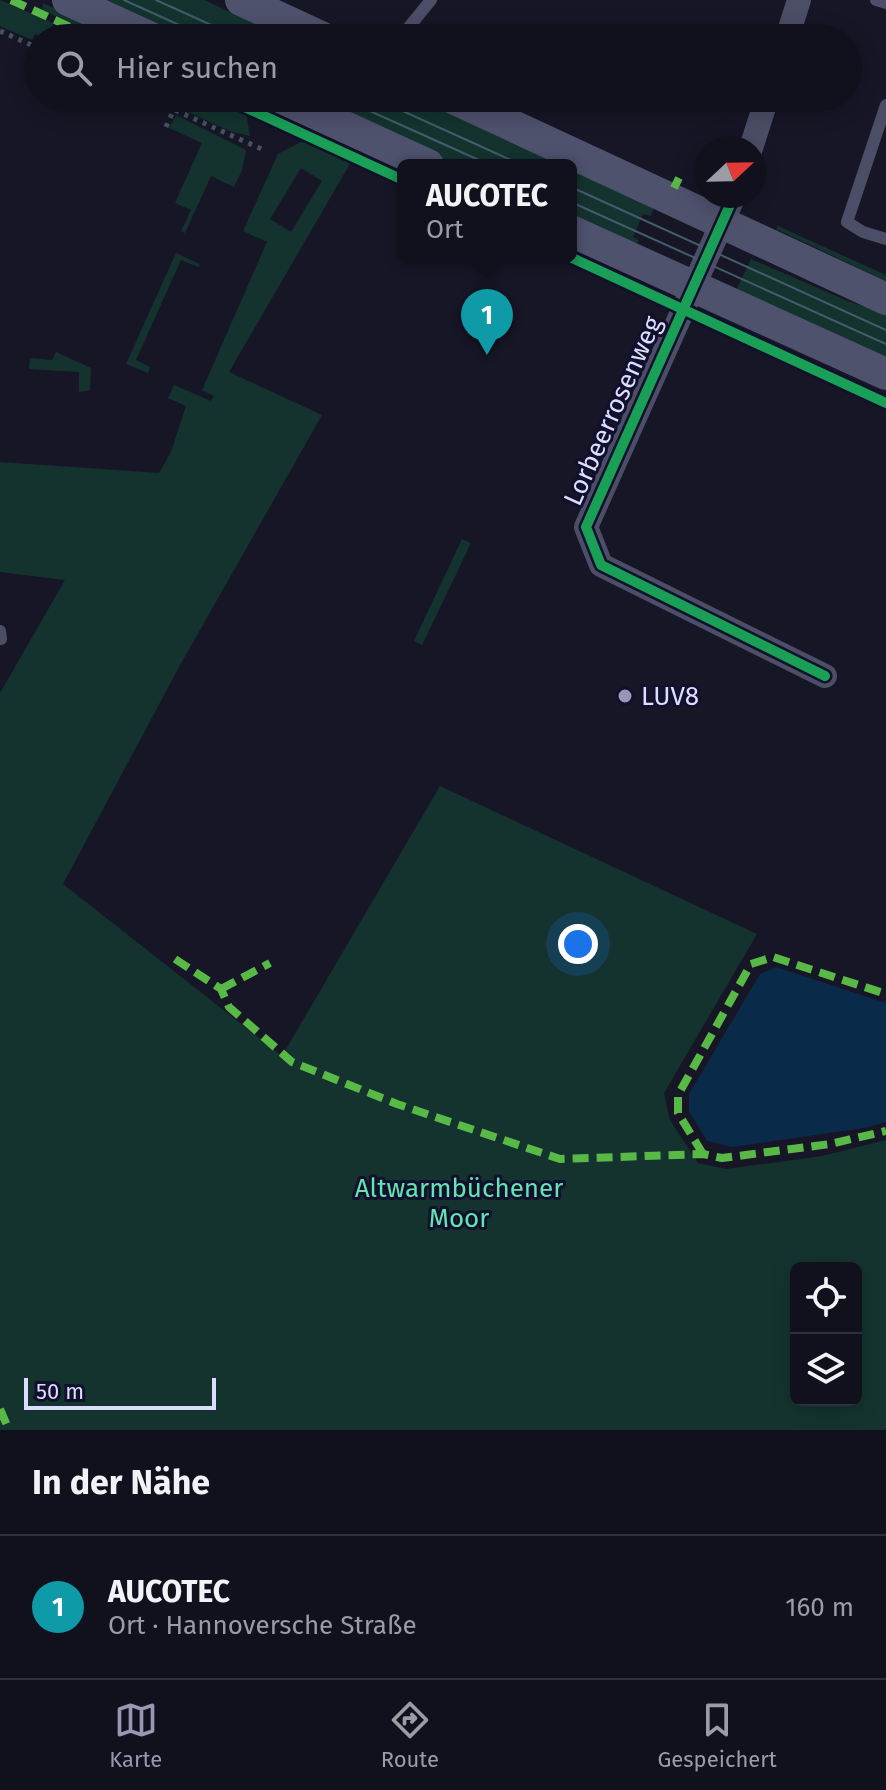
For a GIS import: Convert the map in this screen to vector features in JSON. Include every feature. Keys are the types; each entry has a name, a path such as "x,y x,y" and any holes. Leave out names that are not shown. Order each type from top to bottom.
{"main road":[{"path":"241,0 293,24"},
{"path":"65,12 105,24"},
{"path":"313,112 415,159"},
{"path":"487,112 727,210 886,299"},
{"path":"577,234 886,374"}],"street":[{"path":"791,24 799,0"},
{"path":"755,136 763,112"},
{"name":"Lorbeerrosenweg","path":"727,210 586,527 601,565 825,676"}],"lane":[{"path":"411,24 431,0"},
{"path":"876,0 886,3"},
{"path":"886,105 847,222 886,239"}],"path":[{"path":"0,31 24,42"},
{"path":"166,127 173,112"},
{"path":"181,112 266,151"}],"green space":[{"path":"0,0 53,23 24,24 24,36 0,26"},
{"path":"95,0 204,0 256,24 148,24"},
{"path":"43,3 89,24 72,24 42,10"},
{"path":"188,112 246,113 250,136 232,132"},
{"path":"341,112 448,112 550,159 444,159"},
{"path":"176,115 246,150 234,187 211,176 185,233 181,231 191,210 175,203 202,143 169,128"},
{"name":"Altwarmbüchener Moor","path":"303,141 351,162 229,372 322,415 179,667 63,884 282,1056 440,786 757,934 664,1093 670,1120 698,1163 726,1169 822,1156 886,1140 886,1430 0,1430 0,693 65,580 0,572 0,462 159,473 171,452 186,406 168,398 174,385 211,401 214,396 202,390 267,242 243,231 278,154","holes":["301,168 322,181 291,232 270,219"]},
{"path":"577,172 654,207 651,216 643,214 633,237 639,240 634,248 577,221"},
{"path":"778,226 886,275 886,281 776,229"},
{"path":"176,253 200,264 198,267 181,260 136,360 150,367 148,373 126,364"},
{"path":"751,259 850,302 886,313 886,363 735,293"},
{"path":"56,352 91,368 90,390 79,392 79,372 29,369 30,358 52,360"},
{"path":"462,539 471,543 422,645 414,641"}],"water":[{"path":"776,967 886,1003 886,1122 732,1147 707,1141 689,1111 689,1094 760,974"}],"tram line":[{"path":"124,0 177,24"},
{"path":"156,0 209,24"},
{"path":"372,112 477,159"},
{"path":"405,112 509,159"},
{"path":"577,190 886,330"},
{"path":"577,205 886,344"}],"marked path":[{"path":"11,0 63,24"},
{"path":"674,188 679,178"},
{"path":"703,1154 678,1113 678,1095 751,964 773,957 886,994"},
{"path":"175,959 221,989 229,1007 292,1062 397,1104 560,1159 703,1154 722,1158 830,1144 886,1131"},
{"path":"221,989 270,963"},
{"path":"0,1409 9,1430"}],"cycle path":[{"path":"255,112 397,177"},
{"path":"729,208 586,527 601,565 825,676"},
{"path":"577,260 886,403"}],"place":[{"name":"AUCOTEC","path":"487,355"},
{"name":"LUV8","path":"625,696"}]}
